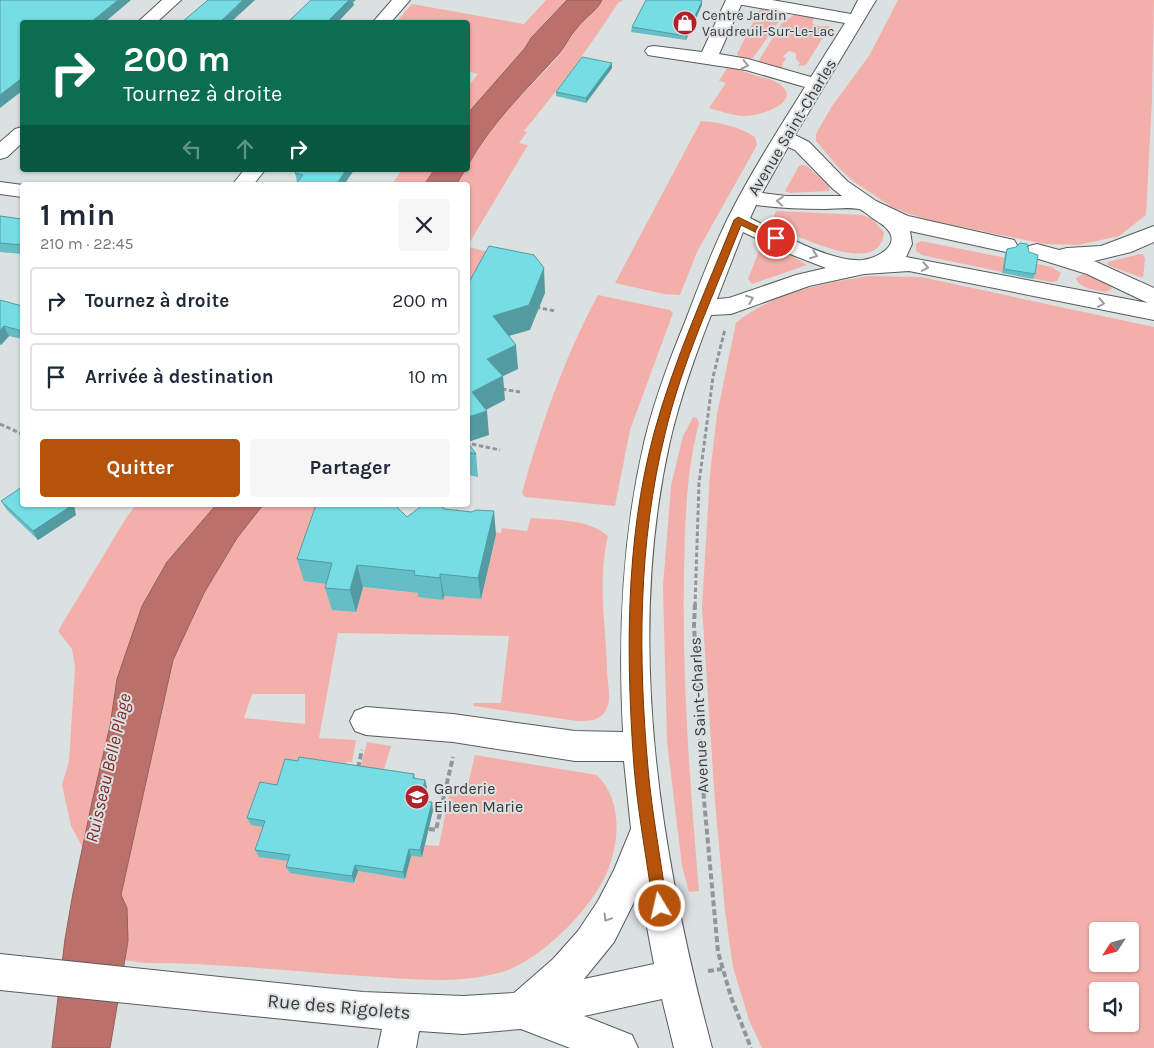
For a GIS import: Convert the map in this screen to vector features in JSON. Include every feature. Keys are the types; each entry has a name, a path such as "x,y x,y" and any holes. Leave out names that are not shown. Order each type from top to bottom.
{"street":[{"path":"149,20 172,0"},
{"path":"384,20 401,0"},
{"path":"708,58 735,0"},
{"path":"743,0 786,4 855,20"},
{"name":"Avenue Saint-Charles","path":"693,1048 675,978 660,906 648,828 640,747 635,619 642,521 659,433 681,363 738,220 784,137 867,0"},
{"path":"654,51 748,65 816,84"},
{"path":"0,153 20,135"},
{"path":"702,308 731,306 804,280 889,260 898,252 901,244 901,234 895,224 864,202 824,169 802,146 784,137"},
{"path":"245,182 253,172"},
{"path":"0,188 20,191"},
{"path":"750,198 786,202 864,202 895,218 918,226 1006,245"},
{"path":"738,220 812,254 840,264 859,267 909,264 1069,297 1154,312"},
{"path":"1154,233 1139,242 1113,251 1090,255 1037,252 1069,260 1125,282 1154,297"},
{"path":"1069,260 1069,297"},
{"path":"364,731 453,728 575,746 640,747"},
{"path":"619,1048 522,1011 569,968 596,937 620,897 648,828"},
{"name":"Rue des Rigolets","path":"0,972 240,998 400,1031 463,1015 522,1011 675,978"}],"path":[{"path":"536,307 555,311"},
{"name":"Avenue Saint-Charles","path":"713,377 699,483 694,594 696,658 706,826 718,952 731,997 751,1048"},
{"path":"497,387 520,392"},
{"path":"0,424 20,433"},
{"path":"472,444 500,450"},
{"path":"454,520 457,507"},
{"path":"357,772 364,731"},
{"path":"429,829 436,830 446,784"}],"shaded area":[{"path":"546,0 567,0 531,38 525,48 470,111 470,84 478,74 470,72 470,20 398,20 412,4 524,24"},
{"path":"602,0 623,0 618,3 573,68 524,131 527,132 519,143 528,145 470,242 470,182 458,182 464,172 470,172 471,157 492,127 551,65 576,28 597,8"},
{"path":"898,0 1154,0 1152,99 1146,215 1119,236 1078,245 1045,244 929,220 907,213 892,207 853,181 838,167 816,141 816,134 832,106 869,56"},
{"path":"760,9 784,14 753,58 739,57 737,54"},
{"path":"794,15 814,18 812,23 818,26 830,26 806,65 798,66 800,63 796,59 796,53 789,51 783,56 786,59 782,64 783,68 758,62 781,24"},
{"path":"727,68 737,69 772,80 783,87 787,93 785,100 771,110 743,116 709,108 726,83 719,81"},
{"path":"701,121 743,130 755,137 757,145 697,252 680,295 664,294 615,283"},
{"path":"799,166 807,166 829,186 829,191 790,193 785,191"},
{"path":"401,172 433,172 426,182 393,182"},
{"path":"776,211 862,215 872,219 884,232 879,246 868,252 853,253 835,250 798,237 772,225 771,223"},
{"path":"921,241 1052,267 1061,273 1057,281 1051,282 935,258 922,255 916,251 916,244"},
{"path":"770,245 776,246 807,265 752,284 748,279 759,251"},
{"path":"470,247 543,265 542,268 470,309"},
{"path":"1143,254 1145,259 1143,278 1107,265 1108,262"},
{"path":"1083,274 1110,284 1112,289 1106,292 1084,287 1076,278"},
{"path":"869,276 921,277 1154,327 1154,1048 762,1048 749,1020 733,967 725,911 715,802 702,607 710,474 717,414 736,323 765,304 816,286"},
{"path":"598,295 670,310 673,313 630,430 615,506 525,497 522,493 554,392 574,343"},
{"path":"693,417 697,418 699,423 691,460 687,498 684,653 687,733 699,891 689,892 682,866 667,742 663,586 671,486 683,436"},
{"path":"134,507 214,507 194,533 129,647 117,679 110,726 83,848 71,826 62,785 69,761 75,667 72,649 58,631"},
{"path":"261,507 327,507 360,587 427,594 443,599 444,596 481,599 455,528 501,533 502,528 527,531 531,518 582,523 600,530 608,536 603,571 603,603 609,697 606,710 600,717 592,720 577,721 474,706 473,703 501,703 509,636 338,633 319,738 356,740 352,762 346,762 343,771 269,828 293,862 355,883 358,871 405,879 411,856 422,857 425,845 439,846 451,785 467,788 475,755 597,775 611,796 615,808 615,845 608,870 601,885 578,916 549,945 533,957 502,972 468,979 433,980 227,966 145,963 124,960 128,941 121,895 173,660 204,593 237,538","holes":["252,694 305,694 305,724 244,718"]},
{"path":"367,742 391,746 382,776 359,773"}],"water":[{"path":"567,0 602,0 597,8 574,31 560,53 498,121 470,162 470,111 525,48 531,38"},
{"path":"433,172 464,172 458,182 426,182"},
{"name":"Ruisseau Belle Plage","path":"214,507 261,507 237,538 204,593 173,660 121,895 127,908 128,941 110,1048 52,1048 65,939 73,893 110,726 117,679 142,606 167,562"}],"building":[{"path":"0,0 118,0 93,20 20,20 20,80 0,95"},
{"path":"208,0 243,0 222,20 184,20"},
{"path":"311,0 349,0 329,20 290,20"},
{"path":"646,0 702,1 686,36 632,27"},
{"path":"582,57 612,63 586,98 556,92"},
{"path":"345,172 338,182 297,182 303,175 295,173"},
{"path":"0,216 20,219 20,245 0,243"},
{"path":"1020,243 1027,244 1029,252 1038,255 1035,274 1004,269 1007,249 1016,247"},
{"path":"489,246 534,255 544,268 529,305 493,316 516,345 487,359 503,376 472,392 487,411 470,416 470,280"},
{"path":"0,300 20,305 20,330 4,326 0,331"},
{"path":"470,446 476,454 470,452"},
{"path":"20,488 20,507 69,507 33,531 1,501"},
{"path":"315,507 397,507 407,517 420,507 442,507 444,509 472,512 476,510 494,511 478,578 440,574 440,578 414,575 415,571 357,565 350,590 325,588 332,563 297,559"},
{"path":"299,757 414,774 413,778 425,780 420,801 432,802 420,850 409,849 403,872 355,865 352,876 286,867 290,855 255,850 265,821 247,818 260,782 277,785 285,759 298,761"}],"place":[{"name":"Centre Jardin Vaudreuil-Sur-Le-Lac","path":"685,23"},
{"name":"Garderie Eileen Marie","path":"417,797"}],"route":[{"path":"660,906 641,769 635,654 636,586 642,521 648,485 659,433 678,371 689,339 738,220 776,238"}]}
